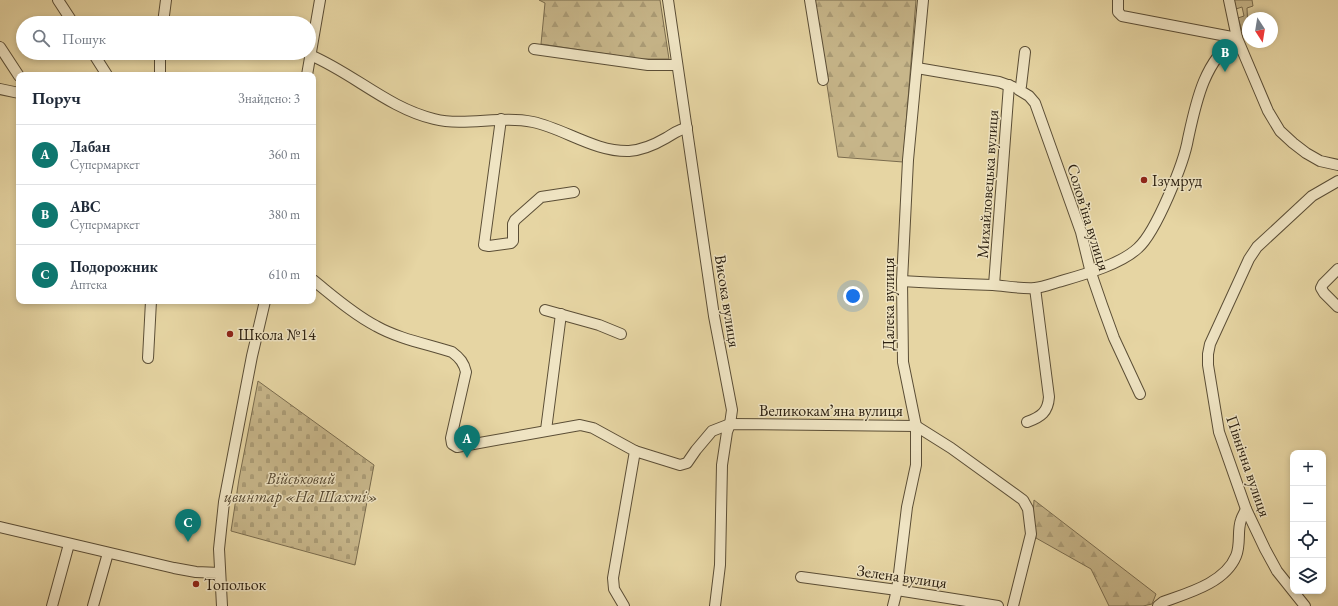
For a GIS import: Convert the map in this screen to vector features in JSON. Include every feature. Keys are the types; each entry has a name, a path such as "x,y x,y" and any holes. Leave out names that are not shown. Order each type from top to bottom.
{"street":[{"path":"58,0 68,16"},
{"path":"164,16 166,0"},
{"path":"316,22 320,0"},
{"name":"Висока вулиця","path":"668,0 714,316 732,410 722,465 720,565 715,606"},
{"path":"810,0 823,80"},
{"name":"Далека вулиця","path":"893,606 897,590 907,507 916,465 916,426 903,362 902,281 908,160 923,0"},
{"path":"1118,0 1118,12 1122,16 1237,38"},
{"path":"1229,0 1237,38 1268,111 1280,131 1306,153 1320,161 1338,165"},
{"path":"902,281 1035,288 1091,273 1128,255 1139,247 1146,238 1159,215 1186,153 1192,121 1203,80 1226,46 1237,38"},
{"path":"0,47 16,72"},
{"path":"534,49 648,65 678,64"},
{"path":"1019,90 1025,52"},
{"path":"316,58 363,84 403,109 434,119 454,122 501,120 532,122 544,125 598,146 627,151 646,148 681,129 687,128"},
{"path":"97,60 105,72"},
{"path":"160,60 160,72"},
{"path":"307,72 309,60"},
{"name":"Соловʼїна вулиця","path":"917,68 999,82 1019,90 1029,96 1035,103 1081,232 1091,273 1114,338 1140,394"},
{"name":"Михайловецька вулиця","path":"994,285 1009,85"},
{"path":"0,89 16,92"},
{"path":"501,120 484,245 489,246 511,243 513,241 513,224 515,220 541,197 574,192"},
{"name":"Північна вулиця","path":"1305,606 1277,571 1246,509 1219,432 1208,365 1208,354 1210,344 1249,259 1257,247 1312,196 1338,181"},
{"path":"1338,270 1323,284 1322,288 1324,293 1338,306"},
{"name":"Великокамʼяна вулиця","path":"316,282 375,326 403,337 452,352 459,357 466,372 451,438 452,444 457,447 580,425 594,428 635,451 680,465 687,463 712,431 730,424 916,426 951,448 1023,500 1028,510 1031,534 1013,606"},
{"path":"1027,422 1043,415 1048,406 1049,397 1035,288"},
{"path":"148,358 151,304"},
{"path":"222,606 219,549 224,502 252,356 264,304"},
{"path":"544,310 599,325 621,334"},
{"path":"546,430 561,314"},
{"path":"624,606 614,589 613,578 635,451"},
{"path":"1158,606 1163,602 1201,588 1228,571 1236,556 1241,520 1246,509"},
{"path":"0,528 196,572 220,573"},
{"path":"52,606 69,544"},
{"path":"93,606 108,553"},
{"name":"Зелена вулиця","path":"801,577 998,606"}],"green space":[{"path":"539,0 660,0 669,59 640,59 541,44 545,3"},
{"path":"814,0 916,0 903,162 838,157"},
{"path":"1234,0 1252,0 1253,6 1247,8 1247,12 1243,12 1242,7 1236,9"},
{"path":"1242,17 1242,31 1238,18"},
{"name":"Військовий цвинтар «На Шахті»","path":"258,381 374,465 355,565 231,531 239,479"},
{"path":"1034,500 1156,594 1152,604 1143,606 1109,606 1091,569 1036,538 1033,516"}],"place":[{"name":"ABC","path":"1225,72"},
{"name":"Ізумруд","path":"1144,180"},
{"name":"Школа №14","path":"230,334"},
{"name":"Лабан","path":"467,458"},
{"name":"Подорожник","path":"188,542"},
{"name":"Топольок","path":"196,584"}]}
